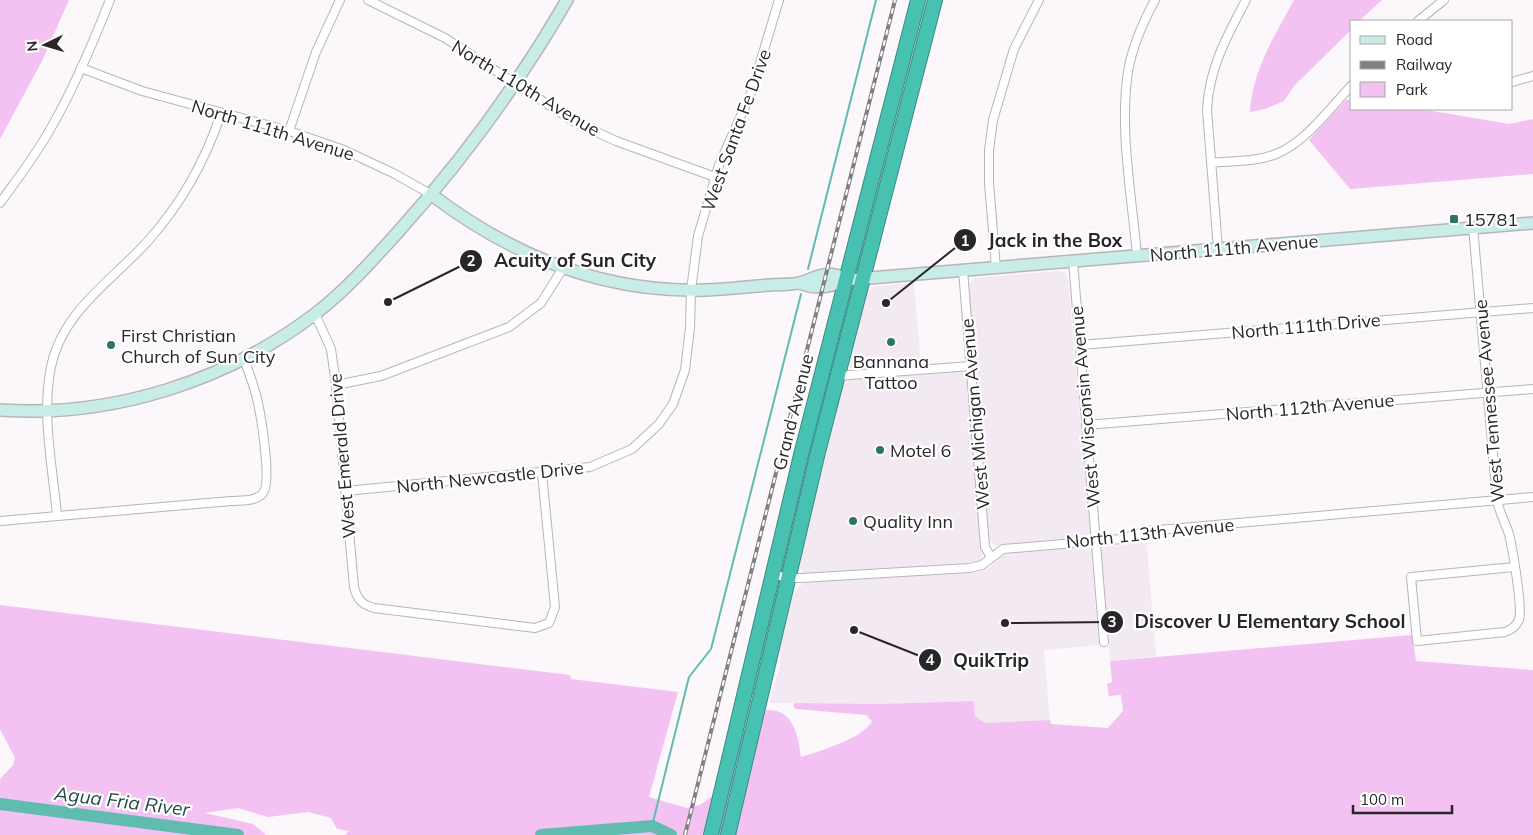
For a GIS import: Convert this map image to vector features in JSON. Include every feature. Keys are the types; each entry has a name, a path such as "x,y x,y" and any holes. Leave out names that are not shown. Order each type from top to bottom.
{"highway":[{"name":"Grand Avenue","path":"710,835 845,280 918,0"},
{"name":"Grand Avenue","path":"728,835 787,578 837,376 935,0"}],"street":[{"path":"0,203 52,127 81,68 110,0"},
{"path":"289,131 316,52 340,0"},
{"name":"North 110th Avenue","path":"368,0 445,38 574,122 616,140 715,177"},
{"path":"0,410 47,410 95,406 147,397 244,359 315,314 348,286 432,195 468,150 515,83 567,0"},
{"path":"996,268 989,183 989,150 993,120 1014,49 1039,0"},
{"path":"1137,256 1127,136 1126,89 1138,35 1155,0"},
{"path":"1218,249 1206,110 1211,76 1223,44 1246,0"},
{"path":"1419,20 1444,0"},
{"name":"West Santa Fe Drive","path":"691,290 698,236 715,177 751,93 776,1"},
{"name":"North 111th Avenue","path":"81,68 142,91 289,131 360,156 407,180 432,195 472,225 517,249 563,268 632,284 691,290 799,283 812,288 835,286 845,280 1533,222"},
{"path":"1513,82 1533,76"},
{"path":"1211,163 1263,158 1289,148 1304,135 1350,86"},
{"path":"57,516 47,410 50,371 56,350 68,325 85,302 146,242 188,189 208,151 221,114"},
{"name":"West Tennessee Avenue","path":"1473,227 1497,500 1508,533 1514,567 1520,609 1519,619 1512,629 1490,635 1417,641 1411,577 1514,567"},
{"name":"West Wisconsin Avenue","path":"1073,261 1104,642"},
{"path":"336,385 381,376 509,327 541,303 563,268"},
{"name":"West Michigan Avenue","path":"962,270 986,548 991,557"},
{"name":"North Newcastle Drive","path":"346,490 542,473 584,468 612,459 643,441 659,424 673,404 685,370 690,328 691,290"},
{"name":"North 111th Drive","path":"1080,345 1533,308"},
{"name":"West Emerald Drive","path":"315,314 331,349 336,385 354,587 360,601 374,608 535,628 550,623 555,607 542,473"},
{"path":"0,521 253,499 264,492 267,479 258,403 244,359"},
{"path":"837,376 971,366"},
{"name":"North 112th Avenue","path":"1086,425 1533,389"},
{"name":"North 113th Avenue","path":"773,574 787,578 969,568 978,567 1003,549 1121,539 1147,531 1533,497"}],"shaded area":[{"path":"1059,271 1065,273 1068,278 1090,533 1086,537 995,545 989,541 968,285 974,278"},
{"path":"914,283 921,365 852,370 848,360 867,291 876,286"},
{"path":"961,371 966,375 982,556 980,560 977,562 809,574 802,571 798,563 841,387 849,380"},
{"path":"1146,536 1156,656 1110,661 1101,551 1104,547"},
{"path":"1086,547 1091,551 1099,645 1044,650 1050,720 985,723 975,716 973,701 878,704 769,703 780,665 779,652 792,596 799,586 806,583 981,571 989,568 1005,554"}],"green space":[{"path":"0,0 69,0 42,61 0,139"},
{"path":"1294,0 1382,0 1360,20 1350,20 1350,31 1294,86 1284,101 1265,109 1250,112 1255,82 1272,40"},
{"path":"1346,100 1350,100 1350,110 1427,110 1509,124 1533,119 1533,174 1350,189 1309,140"},
{"path":"0,605 570,675 571,679 678,692 649,797 687,808 700,805 729,784 742,735 755,710 777,711 785,715 796,731 801,757 851,738 860,733 872,721 866,715 796,709 793,706 795,703 878,704 974,701 975,716 985,723 1050,720 1051,724 1108,728 1123,711 1121,695 1109,696 1107,684 1112,682 1110,661 1412,635 1416,661 1533,670 1533,835 345,835 349,831 337,829 331,818 308,812 268,817 238,808 205,813 253,824 266,835 0,835 0,779 13,765 15,758 0,729"}],"waterway":[{"path":"808,269 876,0"},
{"path":"652,826 689,677 711,649 801,294"},
{"name":"Agua Fria River","path":"0,804 238,835"},
{"name":"Agua Fria River","path":"541,835 652,826 671,835"}],"railway":[{"path":"685,835 895,0"}],"place":[{"name":"15781","path":"1454,219"},
{"name":"Acuity of Sun City","path":"388,302"},
{"name":"Jack in the Box","path":"886,303"},
{"name":"Bannana Tattoo","path":"891,342"},
{"name":"First Christian Church of Sun City","path":"111,345"},
{"name":"Motel 6","path":"880,450"},
{"name":"Quality Inn","path":"853,521"},
{"name":"Discover U Elementary School","path":"1005,623"},
{"name":"QuikTrip","path":"854,630"}]}
